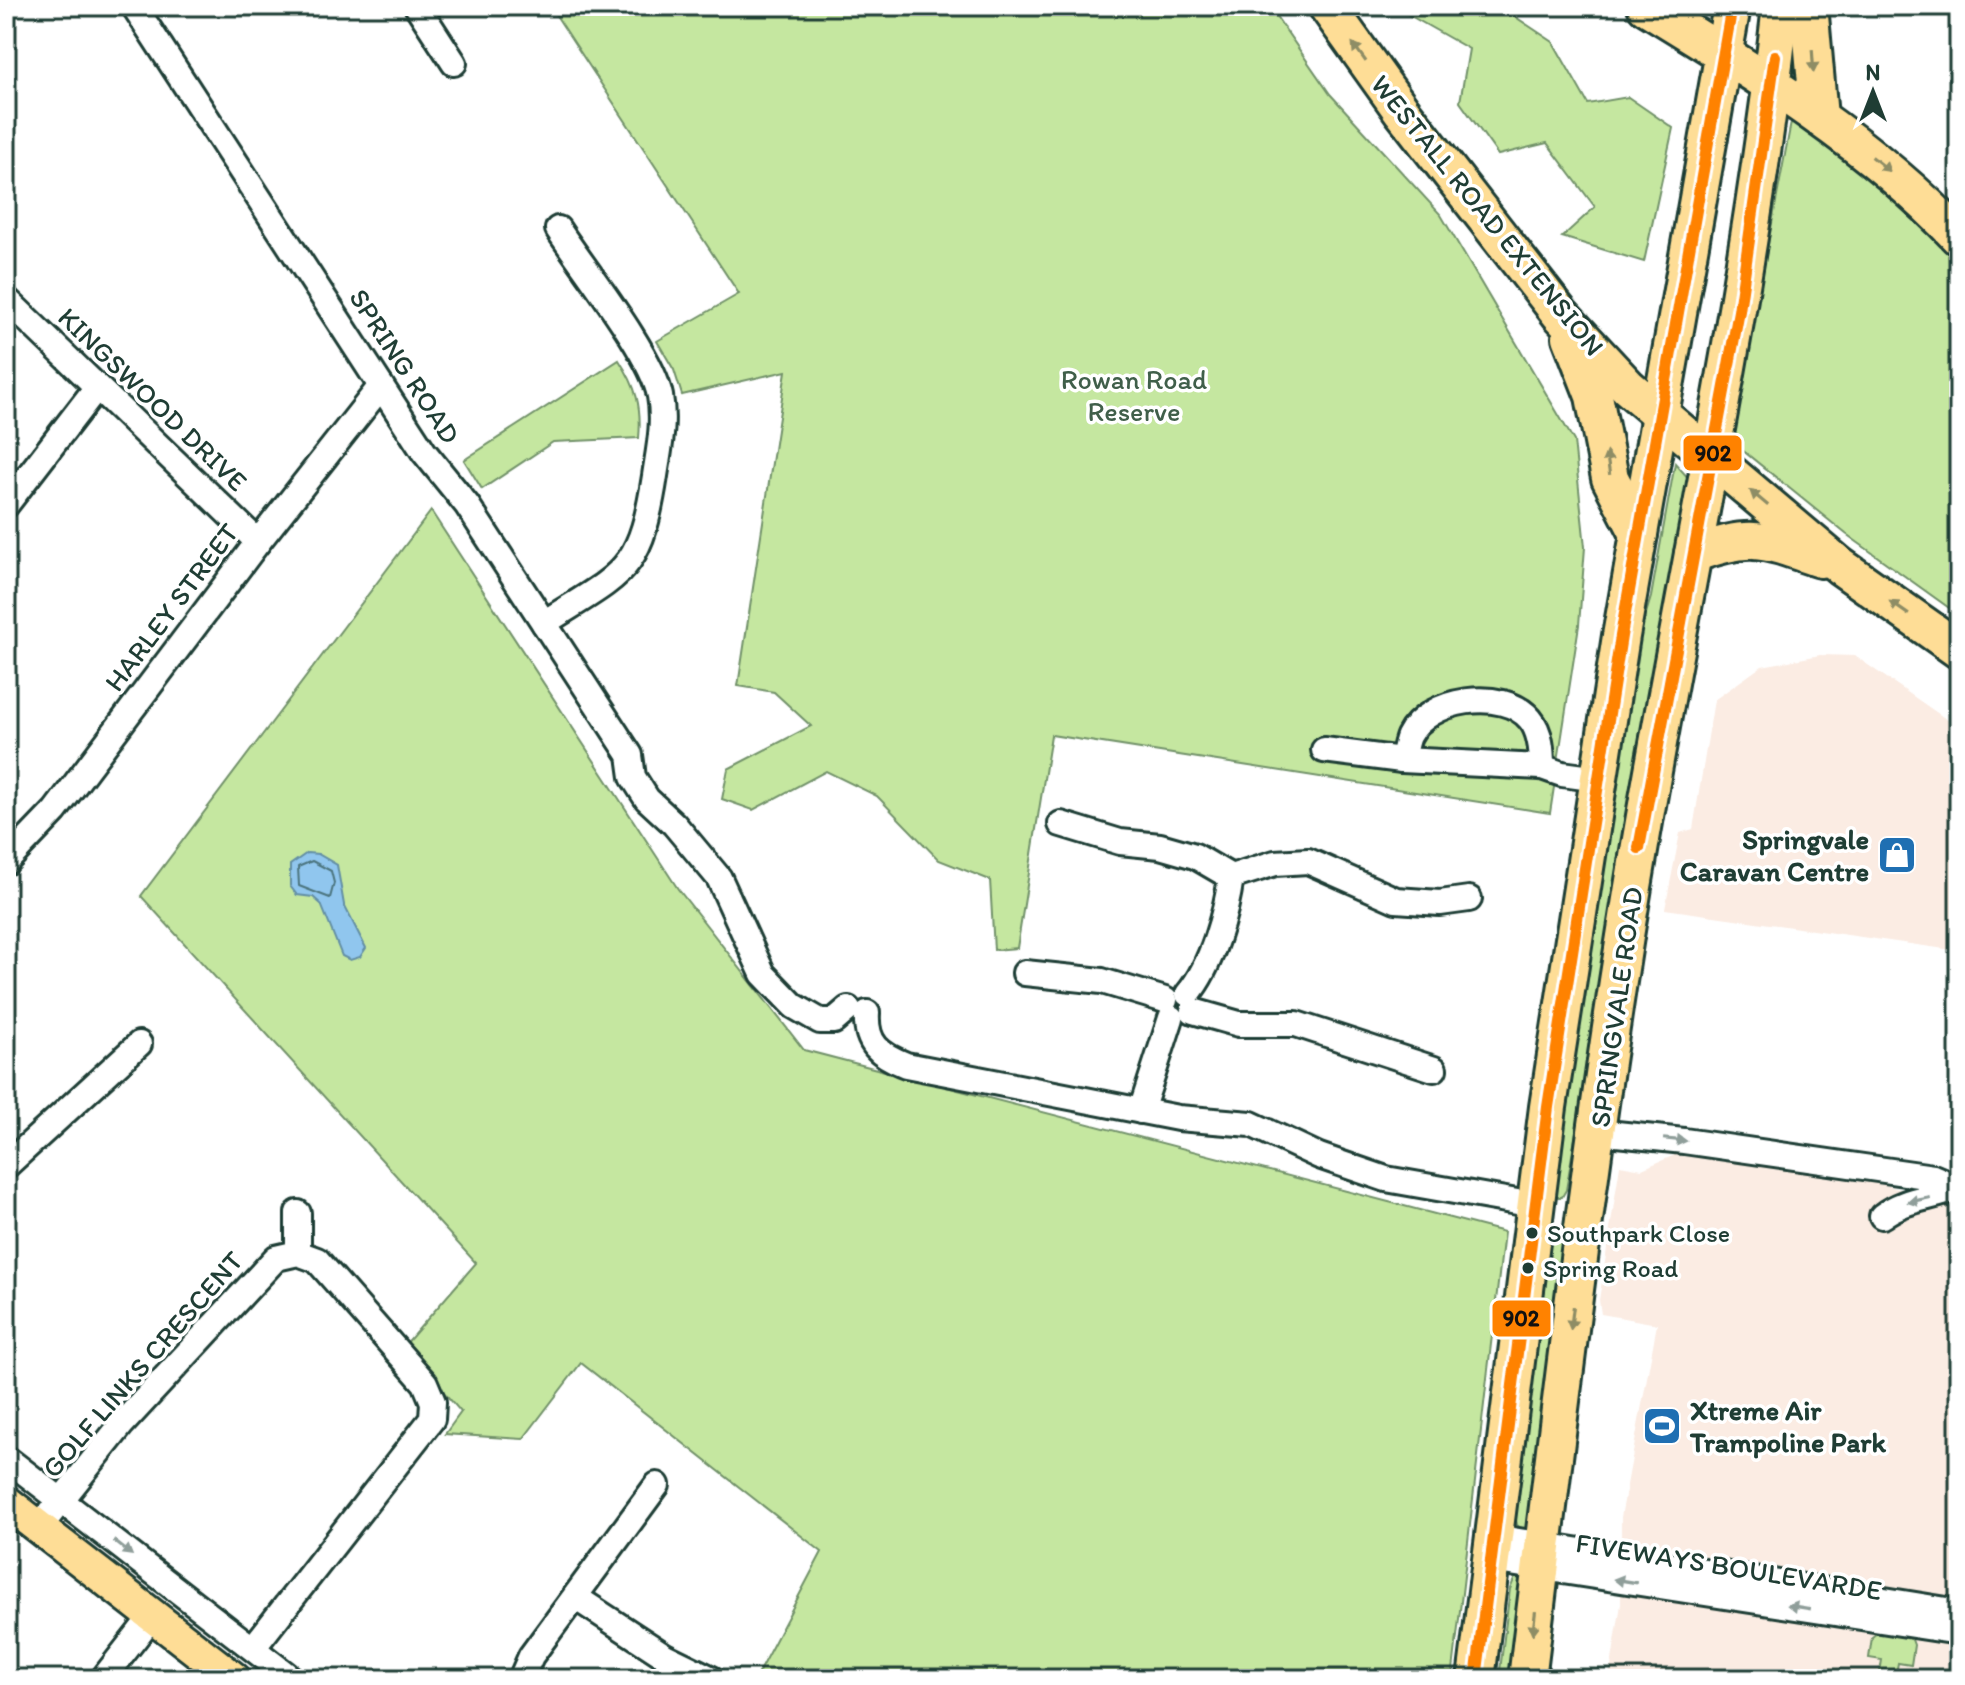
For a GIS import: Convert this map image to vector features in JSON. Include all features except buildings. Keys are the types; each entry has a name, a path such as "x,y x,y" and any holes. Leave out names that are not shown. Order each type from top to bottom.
{"highway":[{"name":"WESTALL ROAD EXTENSION","path":"1327,6 1402,111 1560,314 1628,387 1840,566"},
{"path":"1646,6 1819,117 1889,170 1959,237"},
{"name":"SPRINGVALE ROAD","path":"1476,1679 1534,1205 1599,779 1732,6"},
{"name":"SPRINGVALE ROAD","path":"1527,1679 1585,1212 1638,857 1739,311 1781,6"},
{"path":"1803,6 1810,16 1819,117"},
{"path":"1560,314 1589,380 1610,478 1639,534"},
{"path":"1693,554 1742,538 1758,539 1840,566 1959,650"},
{"path":"1534,1205 1585,1212"}],"main road":[{"path":"6,1502 234,1679"}],"street":[{"name":"SPRING ROAD","path":"134,6 428,457 467,505 630,755 633,777 647,799 678,828 719,878 754,958 775,988 794,1006 822,1021 834,1021 857,1011 869,1041 887,1057 929,1071 1141,1111"},
{"path":"417,6 454,63"},
{"path":"544,623 613,579 633,558 647,525 661,434 660,400 648,365 558,229"},
{"name":"KINGSWOOD DRIVE","path":"6,299 258,542"},
{"name":"HARLEY STREET","path":"6,862 55,811 258,542 381,386"},
{"path":"6,505 97,387"},
{"path":"1402,760 1410,734 1431,714 1459,703 1487,700 1513,703 1532,721 1541,747 1542,767"},
{"path":"1324,750 1402,760 1542,767 1562,774 1599,779"},
{"path":"1061,824 1120,842 1160,846 1195,856 1231,877 1275,863 1308,861 1396,900 1440,903 1469,899"},
{"path":"1231,877 1227,901 1202,973 1179,1006 1141,1111 1251,1124 1366,1173 1428,1189 1534,1205"},
{"path":"1025,973 1102,981 1239,1024 1296,1024 1434,1069"},
{"path":"6,1166 139,1044"},
{"path":"1597,1132 1684,1141 1933,1177 1958,1188"},
{"path":"1882,1216 1908,1201 1936,1197 1958,1188"},
{"path":"253,1648 432,1419 433,1402 425,1383 322,1265 298,1253 298,1213"},
{"name":"GOLF LINKS CRESCENT","path":"39,1528 144,1399 276,1258 298,1253"},
{"path":"6,1458 292,1679"},
{"path":"521,1679 531,1656 657,1485"},
{"name":"FIVEWAYS BOULEVARDE","path":"1492,1548 1859,1606 1959,1612"},
{"path":"575,1597 665,1656 712,1679"},
{"name":"FIVEWAYS BOULEVARDE","path":"1859,1606 1959,1632"},
{"path":"103,1679 153,1615"}],"shaded area":[{"path":"1820,655 1855,656 1959,728 1959,951 1665,909 1680,833 1693,829 1714,700 1762,666"},
{"path":"1682,1152 1828,1167 1895,1188 1959,1199 1959,1679 1609,1679 1621,1604 1621,1517 1657,1324 1601,1314 1599,1300 1620,1165 1642,1169"}],"green space":[{"name":"Rowan Road Reserve","path":"550,6 1269,6 1330,94 1441,215 1574,441 1585,547 1579,625 1550,813 1051,735 1017,948 994,950 990,880 939,860 877,796 826,771 753,810 722,799 728,769 811,726 774,692 738,686 786,371 682,395 674,370 657,341 739,294"},
{"path":"1393,6 1499,6 1553,42 1588,104 1628,97 1673,128 1644,262 1562,237 1595,207 1547,143 1498,155 1460,102 1469,49"},
{"path":"1792,117 1933,229 1959,256 1959,615 1846,534 1731,441"},
{"path":"619,360 636,397 640,416 639,438 553,442 482,489 464,460"},
{"path":"1675,463 1690,480 1566,1190 1562,1197 1554,1197 1550,1187 1635,650 1651,597"},
{"path":"431,511 678,889 804,1050 1504,1232 1452,1679 755,1679 822,1552 581,1363 523,1439 445,1434 461,1412 404,1346 476,1263 141,896"},
{"path":"1558,1234 1565,1239 1527,1530 1524,1531 1517,1525 1514,1510 1549,1235"},
{"path":"1516,1575 1522,1575 1513,1679 1499,1679 1510,1589"},
{"path":"1878,1632 1911,1637 1914,1645 1911,1665 1898,1663 1895,1679 1879,1679 1882,1660 1869,1658 1872,1637"}],"water":[{"path":"307,853 318,854 337,865 344,905 366,948 360,957 350,960 342,956 321,904 313,897 297,895 290,886 290,865"}],"transit line":[{"name":"902","path":"1476,1679 1548,1107 1621,636 1732,6"},
{"name":"902","path":"1639,848 1739,311 1775,56"}],"place":[{"name":"Springvale Caravan Centre","path":"1897,855"},
{"name":"Southpark Close","path":"1532,1233"},
{"name":"Spring Road","path":"1528,1268"},
{"name":"Xtreme Air Trampoline Park","path":"1662,1426"}]}
